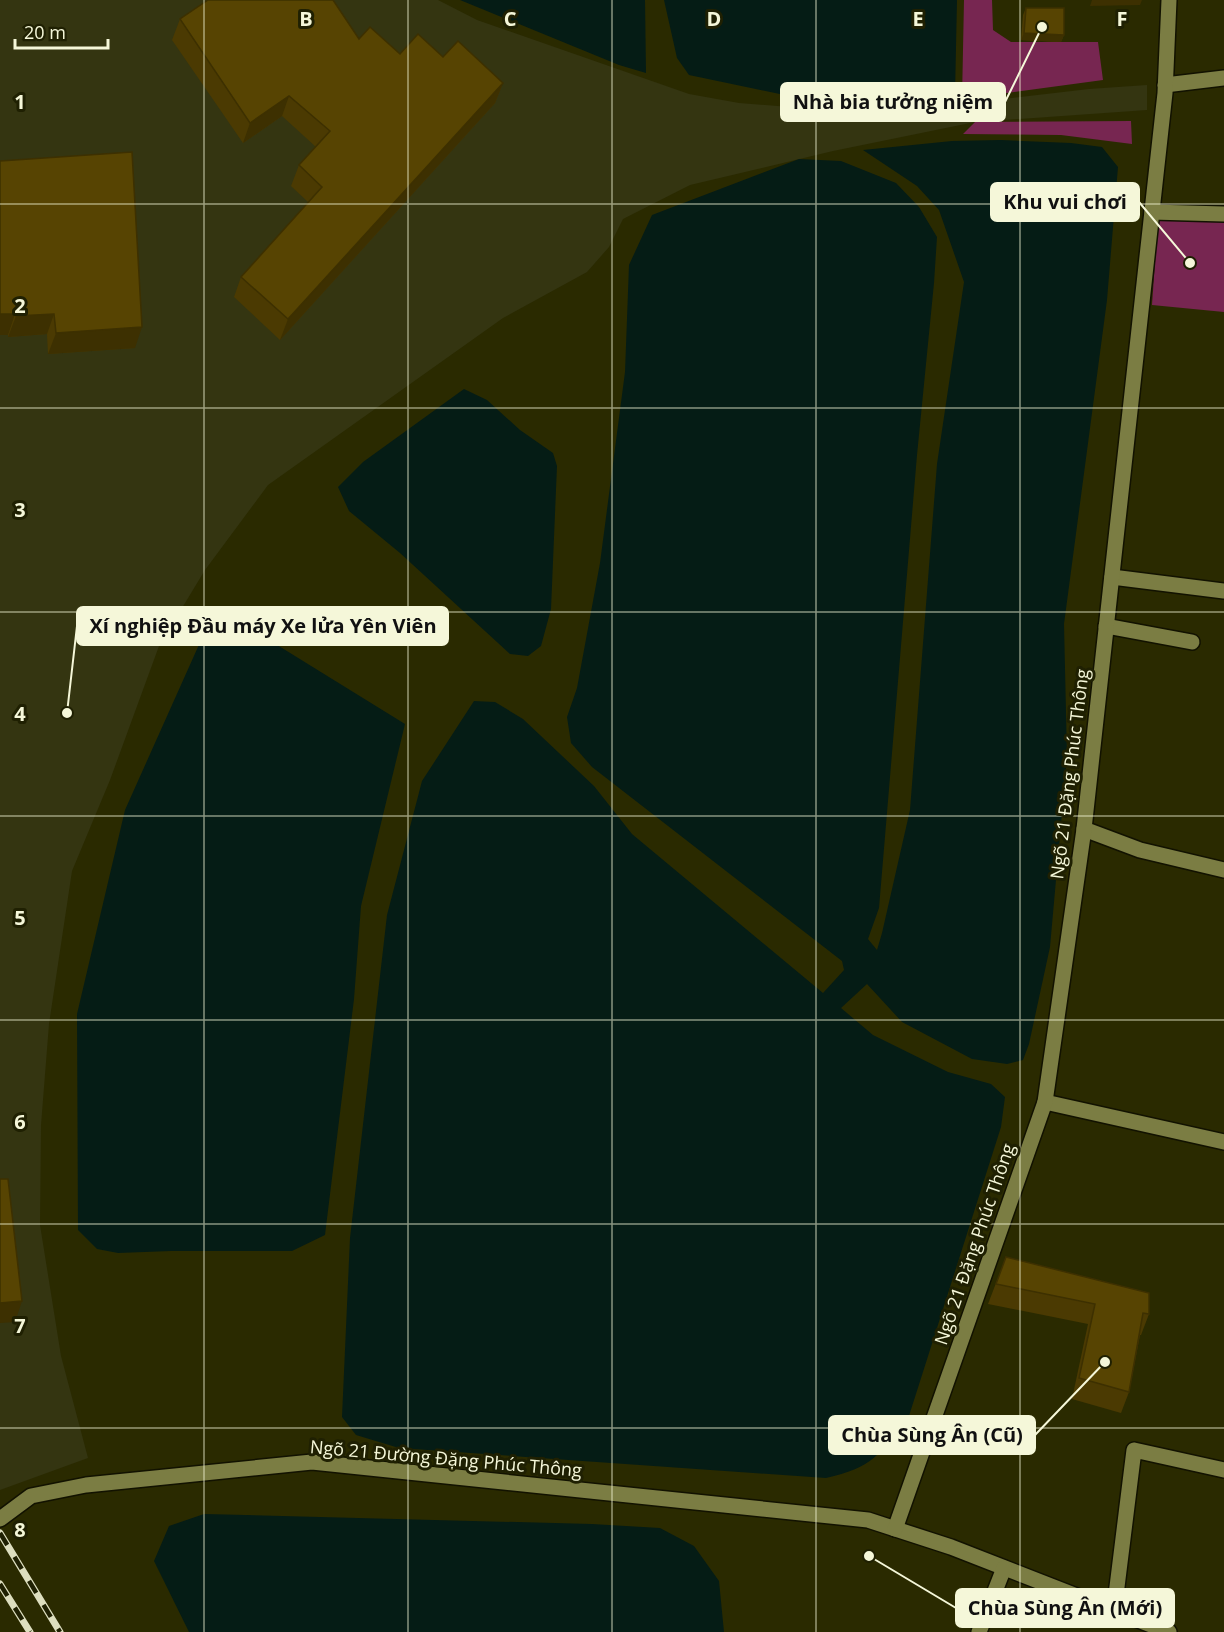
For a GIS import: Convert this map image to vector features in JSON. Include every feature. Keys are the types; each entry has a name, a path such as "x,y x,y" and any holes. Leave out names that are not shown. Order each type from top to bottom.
{"street":[{"name":"Ngõ 21 Đặng Phúc Thông","path":"895,1529 1045,1102 1084,830 1165,85 1168,0"},
{"path":"1165,85 1224,78"},
{"path":"1152,212 1224,214"},
{"path":"1112,577 1224,591"},
{"path":"1106,626 1192,642"},
{"path":"1084,830 1140,850 1224,870"},
{"path":"1045,1102 1224,1142"},
{"path":"1114,1611 1134,1450 1224,1470"},
{"name":"Ngõ 21 Đường Đặng Phúc Thông","path":"0,1520 32,1496 86,1485 312,1462 868,1520 951,1547 1169,1632"},
{"path":"979,1632 1004,1568"}],"shaded area":[{"path":"0,0 438,0 477,20 689,94 739,103 827,110 875,111 926,108 1089,89 1147,85 1147,110 975,122 833,151 690,185 623,219 609,247 587,272 503,318 268,485 205,570 159,646 110,780 72,871 49,1024 41,1125 40,1225 61,1356 88,1458 0,1490"},
{"path":"460,0 645,0 646,73 619,65"},
{"path":"664,0 957,0 955,94 949,100 808,100 689,75 677,58"},
{"path":"964,0 992,0 993,30 1011,42 1098,42 1103,80 962,99"},
{"path":"1131,121 1132,144 1061,135 963,134 975,122"},
{"path":"1001,140 1071,143 1102,147 1118,167 1107,300 1064,624 1067,757 1050,947 1029,1044 1023,1060 1007,1064 972,1059 902,1022 867,984 841,1008 873,1035 948,1072 991,1084 1005,1097 1001,1127 908,1419 874,1458 842,1474 826,1478 399,1448 356,1435 342,1417 350,1238 387,915 422,781 474,701 495,702 523,719 594,786 632,834 823,993 844,970 842,961 592,767 571,743 567,717 577,688 600,563 625,372 629,265 652,215 799,159 841,161 896,183 919,207 937,237 879,908 868,939 877,950 910,810 937,464 964,282 939,210 917,186 863,150 952,141"},
{"path":"1158,219 1224,221 1224,312 1152,305"},
{"path":"464,389 487,400 520,430 553,453 557,466 551,609 541,646 528,656 510,654 400,553 349,511 338,487 363,462"},
{"path":"232,613 261,635 405,724 361,906 354,999 325,1235 292,1251 118,1253 97,1249 78,1230 77,1014 125,810 206,629"},
{"path":"204,1514 592,1524 660,1528 694,1546 719,1581 724,1632 189,1632 154,1561 169,1526"}],"building":[{"path":"208,0 333,0 359,39 370,27 400,54 418,34 443,57 458,41 503,83 288,319 241,277 322,187 299,165 330,131 289,96 250,123 180,19"},
{"path":"1026,8 1064,8 1064,35 1024,33"},
{"path":"132,152 142,327 56,333 54,314 16,316 15,314 0,314 0,161"},
{"path":"0,1179 8,1179 22,1301 0,1303"},
{"path":"1006,1257 1149,1293 1149,1314 1143,1313 1129,1392 1079,1378 1095,1304 996,1284"}],"railway":[{"path":"0,1533 60,1632"},
{"path":"0,1584 30,1632"}],"place":[{"name":"Nhà bia tưởng niệm","path":"1042,27"},
{"name":"Khu vui chơi","path":"1190,263"},
{"name":"Xí nghiệp Đầu máy Xe lửa Yên Viên","path":"67,713"},
{"name":"Chùa Sùng Ân (Cũ)","path":"1105,1362"},
{"name":"Chùa Sùng Ân (Mới)","path":"869,1556"}]}
